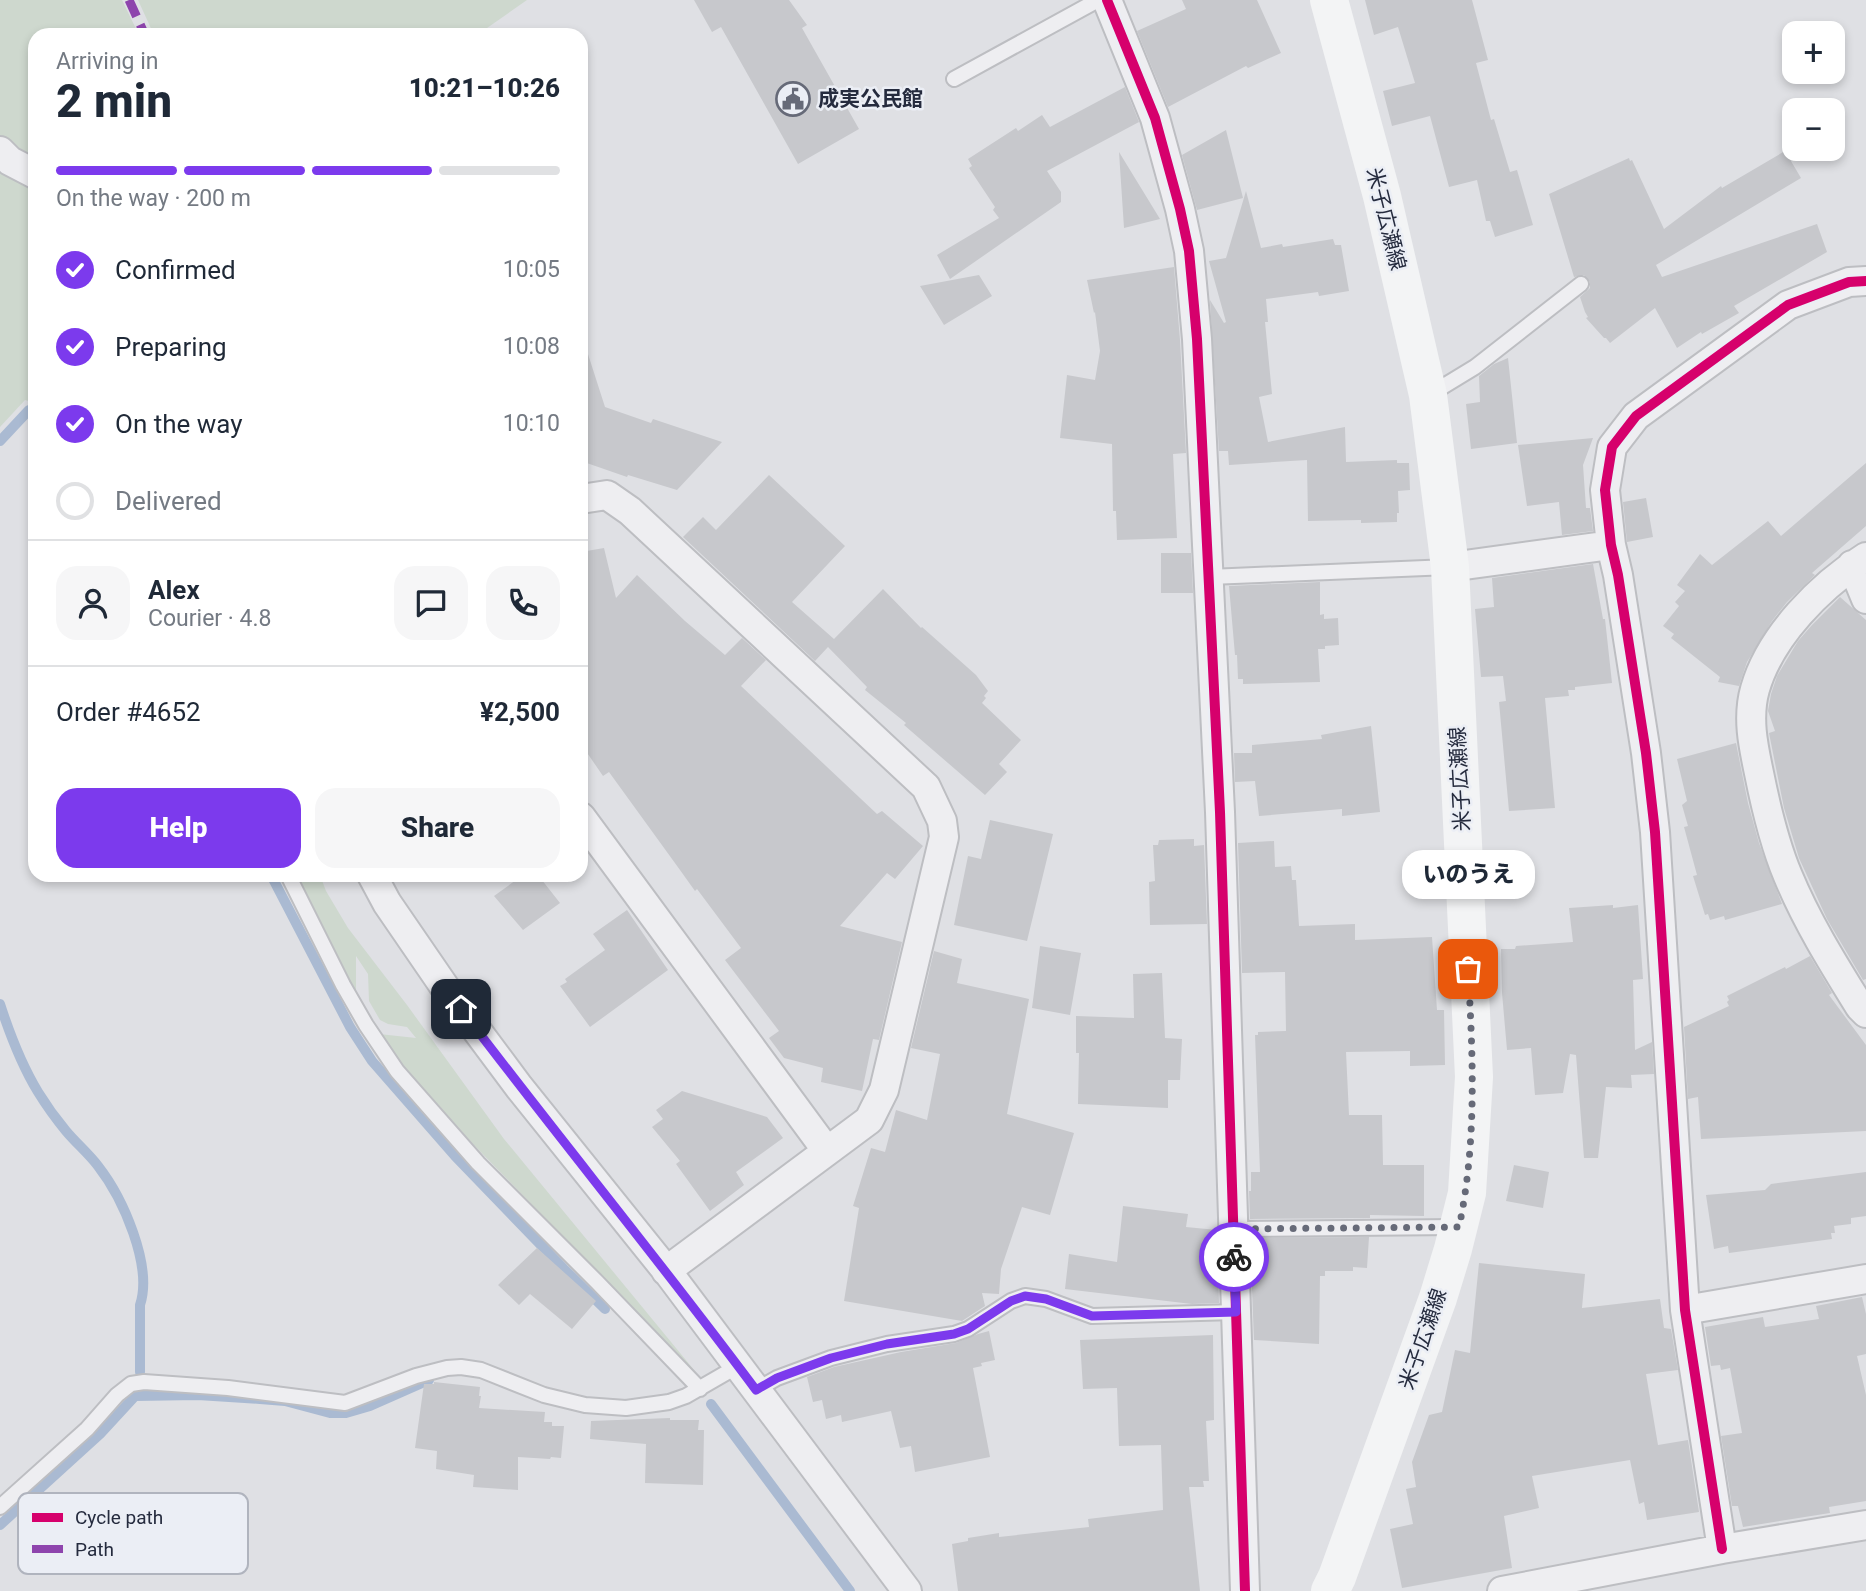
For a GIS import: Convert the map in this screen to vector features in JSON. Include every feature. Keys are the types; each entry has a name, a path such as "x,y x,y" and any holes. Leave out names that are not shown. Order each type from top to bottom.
{"main road":[{"name":"米子広瀬線","path":"1329,0 1381,196 1428,396 1450,568 1474,1076 1466,1193 1459,1227 1438,1298 1330,1591"}],"street":[{"path":"1107,0 1155,118 1180,209 1189,251 1198,339 1221,826 1245,1591"},
{"path":"3,162 28,171"},
{"path":"1721,1549 1685,1310 1656,832 1639,704 1611,545 1605,490 1612,447 1636,416 1788,305 1849,282 1866,281"},
{"path":"588,498 607,495 630,511 926,787 942,821 944,837 884,1090 869,1120 666,1271"},
{"path":"1450,568 1611,545"},
{"path":"1866,599 1859,561 1827,584 1791,624 1763,666 1754,691 1750,731 1764,801 1788,876 1824,947 1866,1013"},
{"path":"588,827 827,1151"},
{"path":"376,882 446,989 519,1087 666,1271 907,1591"},
{"path":"1685,1310 1866,1279"},
{"path":"1502,1591 1721,1549 1866,1525"}],"lane":[{"path":"954,79 1098,0"},
{"path":"1428,396 1475,367 1581,284"},
{"path":"1209,577 1450,568"},
{"path":"291,882 342,985 397,1071 478,1163 700,1389"},
{"path":"1233,1229 1459,1227"},
{"path":"756,1390 777,1378 831,1358 887,1344 954,1334 968,1329 1011,1301 1025,1296 1046,1299 1092,1316 1236,1312"},
{"path":"0,1507 87,1429 117,1395 131,1384 144,1382 228,1388 345,1403 416,1376 461,1367 481,1370 544,1395 585,1405 626,1408 668,1402 686,1396 738,1366"}],"shaded area":[{"path":"0,0 122,0 136,28 28,28 28,401 25,400 0,427"},
{"path":"138,0 527,0 487,28 151,28"},
{"path":"298,882 323,882 348,928 504,1139 699,1376 470,1141 391,1052 379,1034 416,1038 407,1027 380,1020 369,1001 368,974 356,956 356,993"}],"building":[{"path":"694,0 789,0 807,25 802,28 859,129 798,164 721,27 712,32"},
{"path":"1182,0 1257,0 1281,53 1248,68 1246,66 1168,107 1137,31 1186,9"},
{"path":"1365,0 1472,0 1488,60 1476,63 1491,120 1494,119 1510,172 1517,170 1533,225 1495,237 1490,221 1486,221 1477,180 1449,187 1430,116 1392,126 1383,91 1415,83 1398,27 1374,35"},
{"path":"1125,87 1139,122 1047,171 1061,192 1061,202 950,279 937,255 999,218 993,210 995,207 969,168 972,166 968,159 1016,128 1018,131 1042,115 1050,127"},
{"path":"1226,130 1243,198 1197,210 1182,155"},
{"path":"1119,152 1160,219 1124,228"},
{"path":"1782,153 1782,161 1791,161 1801,178 1656,265 1662,277 1817,224 1827,252 1734,306 1739,313 1702,334 1701,332 1677,348 1655,308 1610,343 1586,318 1588,317 1580,297 1590,288 1590,282 1584,275 1574,277 1549,194 1629,158 1664,229 1721,186 1722,188"},
{"path":"1246,191 1261,248 1333,239 1335,245 1341,245 1349,291 1266,299 1268,322 1265,322 1272,394 1259,397 1268,442 1345,427 1346,462 1397,460 1397,463 1409,463 1410,490 1398,491 1397,522 1308,521 1307,460 1229,465 1228,451 1219,451 1210,300 1224,323 1226,322 1209,261 1226,258"},
{"path":"1174,267 1186,453 1173,454 1177,538 1117,540 1116,511 1113,511 1112,444 1060,438 1067,375 1095,380 1100,351 1095,312 1087,280"},
{"path":"979,275 992,296 944,325 920,286"},
{"path":"588,354 605,407 651,423 653,419 722,442 677,490 628,475 627,477 588,463"},
{"path":"1508,358 1517,443 1471,449 1466,404 1480,402 1479,376 1494,364"},
{"path":"1593,438 1583,465 1586,508 1590,508 1593,531 1562,535 1559,502 1527,506 1518,445"},
{"path":"1866,463 1866,526 1812,573 1815,575 1787,602 1747,662 1739,686 1718,682 1720,677 1671,638 1674,634 1663,626 1679,606 1675,602 1685,591 1677,585 1700,554 1712,565 1768,521 1781,536"},
{"path":"769,475 845,546 792,602 834,639 883,589 921,628 976,675 988,691 982,703 1021,740 999,764 1007,772 985,795 904,725 906,723 865,690 867,687 828,647 815,661 683,537 703,517 716,530"},
{"path":"1646,498 1653,537 1627,542 1623,502"},
{"path":"604,548 616,598 637,575 725,655 742,638 766,660 741,686 877,814 882,811 923,846 895,879 887,873 840,926 902,942 879,1040 873,1039 862,1091 821,1082 823,1068 784,1058 769,1038 779,1031 725,960 741,948 697,889 695,891 609,772 603,776 588,754 588,551"},
{"path":"1161,553 1191,553 1193,593 1161,593"},
{"path":"1593,564 1605,619 1612,683 1575,687 1575,690 1568,690 1569,696 1545,698 1555,808 1509,811 1499,702 1506,701 1503,676 1481,677 1475,609 1494,607 1492,578"},
{"path":"1320,582 1320,615 1324,614 1324,619 1338,618 1339,645 1318,649 1320,682 1243,684 1243,679 1238,679 1229,586"},
{"path":"1840,597 1866,620 1866,979 1863,980 1827,919 1799,858 1784,808 1769,733 1775,731 1768,711 1777,676 1798,641"},
{"path":"1371,726 1380,812 1342,816 1342,809 1259,816 1255,781 1235,782 1234,753 1252,753 1252,745 1322,739 1321,735"},
{"path":"1736,743 1759,843 1782,904 1725,920 1724,916 1710,920 1708,914 1705,915 1693,876 1697,875 1684,827 1688,826 1682,805 1687,801 1677,759"},
{"path":"990,820 1053,834 1027,941 954,925 968,856 981,859"},
{"path":"1194,839 1194,846 1204,845 1207,924 1150,925 1149,882 1155,881 1153,845 1158,845 1159,840"},
{"path":"1274,841 1275,867 1291,866 1292,880 1296,880 1299,926 1355,924 1355,940 1432,937 1437,1010 1444,1010 1445,1065 1410,1066 1410,1051 1346,1052 1349,1115 1382,1115 1383,1165 1424,1165 1424,1216 1250,1219 1251,1172 1260,1172 1255,1035 1258,1035 1258,1032 1286,1031 1285,972 1242,973 1238,843"},
{"path":"513,882 544,882 560,903 523,930 494,896"},
{"path":"1613,905 1613,908 1638,905 1643,979 1633,980 1635,1050 1652,1042 1654,1074 1631,1075 1632,1088 1606,1087 1598,1158 1584,1158 1576,1055 1570,1054 1563,1093 1535,1095 1531,1048 1507,1050 1501,949 1573,942 1569,908"},
{"path":"627,910 668,970 590,1027 560,986 567,982 565,979 605,950 593,934"},
{"path":"1040,946 1081,953 1070,1015 1032,1008"},
{"path":"934,951 962,959 957,983 1029,999 1007,1114 1074,1133 1050,1215 1022,1207 1001,1269 999,1294 982,1293 985,1306 962,1321 844,1301 859,1208 853,1206 871,1148 885,1152 896,1110 927,1120 940,1054 911,1048"},
{"path":"1810,956 1832,993 1829,995 1866,1045 1866,1131 1701,1139 1698,1097 1688,1099 1684,1027 1729,1006 1727,996"},
{"path":"1162,973 1165,1038 1182,1039 1180,1080 1168,1080 1168,1108 1078,1104 1079,1053 1076,1053 1076,1016 1134,1018 1133,974"},
{"path":"682,1091 767,1117 783,1138 736,1172 744,1185 710,1211 676,1164 680,1161 652,1127 663,1119 656,1110"},
{"path":"1514,1165 1549,1172 1543,1208 1506,1201"},
{"path":"1866,1172 1866,1216 1851,1218 1851,1224 1834,1226 1832,1239 1729,1253 1728,1246 1714,1249 1706,1195 1765,1190 1771,1184"},
{"path":"1123,1206 1188,1214 1186,1227 1217,1230 1219,1303 1192,1304 1065,1289 1069,1254 1117,1262"},
{"path":"1369,1237 1367,1268 1325,1271 1325,1276 1320,1276 1319,1344 1254,1340 1250,1238"},
{"path":"537,1248 596,1301 572,1329 530,1294 519,1305 498,1285"},
{"path":"1479,1263 1585,1274 1582,1308 1660,1299 1664,1328 1671,1329 1678,1370 1646,1374 1658,1445 1688,1440 1699,1512 1647,1520 1644,1502 1639,1504 1630,1460 1532,1476 1539,1508 1504,1516 1512,1568 1402,1588 1390,1529 1413,1524 1406,1489 1416,1487 1412,1462 1429,1415 1442,1412 1455,1350 1470,1353"},
{"path":"1862,1297 1866,1314 1866,1354 1857,1356 1866,1395 1866,1501 1829,1507 1830,1513 1743,1527 1738,1506 1732,1506 1721,1436 1742,1433 1730,1368 1721,1370 1720,1365 1711,1366 1705,1327 1763,1317 1765,1327 1819,1319 1816,1306"},
{"path":"989,1331 995,1360 973,1368 990,1457 915,1472 911,1446 900,1448 891,1411 842,1422 841,1415 826,1419 822,1400 813,1402 807,1377 834,1367 956,1343"},
{"path":"1213,1335 1214,1420 1206,1421 1209,1481 1203,1481 1204,1487 1189,1487 1200,1591 958,1591 952,1544 968,1541 968,1538 999,1533 999,1537 1089,1527 1088,1519 1163,1510 1161,1445 1119,1446 1117,1388 1083,1389 1080,1340"},
{"path":"434,1382 480,1387 479,1408 545,1412 544,1422 552,1422 552,1426 564,1426 561,1458 518,1457 518,1490 473,1487 474,1475 436,1469 437,1451 415,1448 424,1384"},
{"path":"670,1418 699,1420 698,1430 704,1430 703,1485 645,1483 646,1444 590,1439 591,1421"}],"waterway":[{"path":"0,441 28,411"},
{"path":"275,882 350,1027 372,1061 455,1156 605,1309"},
{"path":"0,1004 16,1049 38,1092 62,1126 108,1180 126,1214 139,1252 142,1271 140,1372"},
{"path":"35,1493 100,1434 135,1396 198,1395 285,1401 330,1413 346,1413 370,1406 429,1380"},
{"path":"711,1404 850,1591"},
{"path":"0,1525 18,1509"}],"marked path":[{"path":"129,0 142,28"}],"cycle path":[{"path":"1107,0 1155,118 1180,209 1189,251 1197,339 1220,812 1245,1591"},
{"path":"1722,1549 1685,1310 1655,832 1646,753 1611,545 1605,490 1612,447 1636,416 1788,305 1849,282 1866,281"}],"way so far":[{"path":"1234,1257 1233,1229 1459,1227 1466,1193 1474,1076 1468,969"}],"place":[{"name":"成実公民館","path":"793,99"},
{"name":"いのうえ","path":"1468,969"}],"route":[{"path":"461,1009 519,1087 670,1275 756,1390 777,1378 831,1358 887,1344 954,1334 968,1329 1011,1301 1025,1296 1046,1299 1092,1316 1236,1312 1234,1257"}]}
